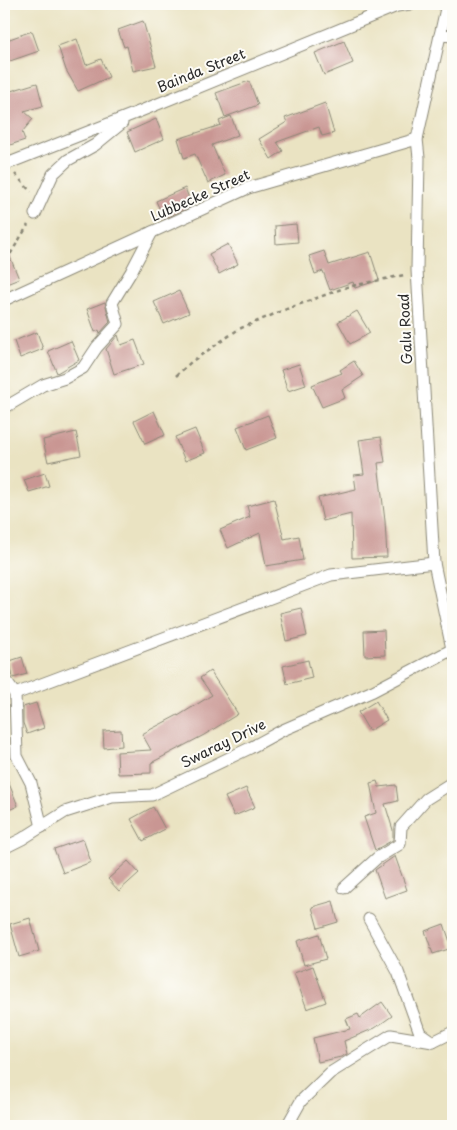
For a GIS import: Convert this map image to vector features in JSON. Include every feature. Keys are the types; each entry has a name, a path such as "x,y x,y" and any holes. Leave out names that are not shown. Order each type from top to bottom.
{"street":[{"name":"Bainda Street","path":"4,164 131,115 397,6 410,4"},
{"name":"Galu Road","path":"446,4 417,139 419,158 417,270 434,563 452,652"},
{"path":"440,34 453,36"},
{"path":"35,214 53,174 68,160 95,145 131,115"},
{"name":"Lubbecke Street","path":"4,300 248,188 417,139"},
{"path":"4,408 43,385 65,378 82,368 97,347 118,324 112,303 152,232"},
{"path":"14,694 331,575 434,563"},
{"name":"Swaray Drive","path":"4,848 65,812 112,797 152,795 283,730 373,691 452,652"},
{"path":"4,665 5,680 14,694 17,756 31,783 42,827"},
{"path":"344,888 377,858 400,844 401,828 426,799 453,782"},
{"path":"369,919 398,972 420,1033 433,1042"},
{"path":"287,1126 301,1101 330,1072 391,1035 433,1042 453,1032"}],"path":[{"path":"176,376 191,362 239,329 347,287 402,276 417,270"}],"building":[{"path":"143,21 156,66 133,71 127,46 124,47 118,30"},
{"path":"32,31 39,51 7,62 4,54 4,41"},
{"path":"77,39 86,65 101,59 109,77 78,91 66,70 58,46"},
{"path":"344,41 353,63 324,75 315,53"},
{"path":"249,81 258,105 225,117 216,93"},
{"path":"37,83 43,106 24,111 33,119 22,132 25,140 4,147 4,93"},
{"path":"325,103 334,133 322,136 319,127 277,142 283,151 271,159 259,139 287,122 285,118"},
{"path":"231,116 238,135 212,145 225,175 208,183 195,154 184,158 178,139 221,125 219,121"},
{"path":"156,119 164,139 135,152 127,132"},
{"path":"185,188 192,206 164,219 156,201"},
{"path":"296,224 298,242 276,244 275,226"},
{"path":"4,242 19,279 4,285"},
{"path":"228,244 238,264 219,274 209,254"},
{"path":"324,251 329,265 370,252 379,280 355,288 353,282 330,290 323,271 315,274 309,256"},
{"path":"179,291 189,313 164,324 154,302"},
{"path":"105,302 110,322 100,333 99,330 95,332 87,309"},
{"path":"357,311 370,333 350,344 338,322"},
{"path":"37,332 43,349 20,358 14,341"},
{"path":"118,335 121,345 135,340 144,364 114,374 106,349"},
{"path":"71,341 79,360 57,373 48,351"},
{"path":"354,361 363,376 342,390 345,398 322,407 312,385 342,373 340,370"},
{"path":"299,364 306,385 288,391 281,370"},
{"path":"154,411 165,435 145,444 134,421"},
{"path":"268,415 277,438 246,450 237,427"},
{"path":"195,429 205,453 185,461 175,437"},
{"path":"76,432 81,455 48,462 43,440"},
{"path":"381,437 385,462 378,463 387,557 352,558 351,514 323,521 318,498 356,489 354,475 364,474 359,440"},
{"path":"45,473 49,486 29,492 24,480"},
{"path":"274,499 284,539 299,536 303,560 266,566 260,533 228,548 220,530 250,517 247,506"},
{"path":"301,608 307,636 286,641 280,613"},
{"path":"384,630 385,655 365,656 364,631"},
{"path":"22,657 27,674 13,678 10,661"},
{"path":"308,660 312,678 287,684 283,666"},
{"path":"210,671 238,714 204,735 151,763 151,773 118,774 117,752 151,750 142,734 178,716 212,695 200,678"},
{"path":"376,701 387,720 369,731 358,712"},
{"path":"36,703 44,728 27,734 23,723 23,707"},
{"path":"121,730 122,746 104,748 103,731"},
{"path":"4,771 18,806 4,812"},
{"path":"377,781 379,787 396,785 398,801 385,804 393,830 393,840 375,850 364,817 376,813 370,783"},
{"path":"246,788 255,807 234,816 225,797"},
{"path":"153,807 165,829 143,841 131,819"},
{"path":"83,839 91,862 63,873 54,849"},
{"path":"395,856 407,890 385,898 375,870"},
{"path":"128,861 139,873 119,891 108,879"},
{"path":"333,901 338,922 318,928 312,907"},
{"path":"30,918 39,951 19,957 10,924"},
{"path":"444,924 452,948 433,954 425,931"},
{"path":"319,934 326,959 304,965 297,941"},
{"path":"313,966 326,1002 307,1009 294,973"},
{"path":"382,1002 392,1016 375,1028 344,1041 347,1054 318,1062 313,1038 350,1029 346,1019 358,1014 360,1018"}]}
